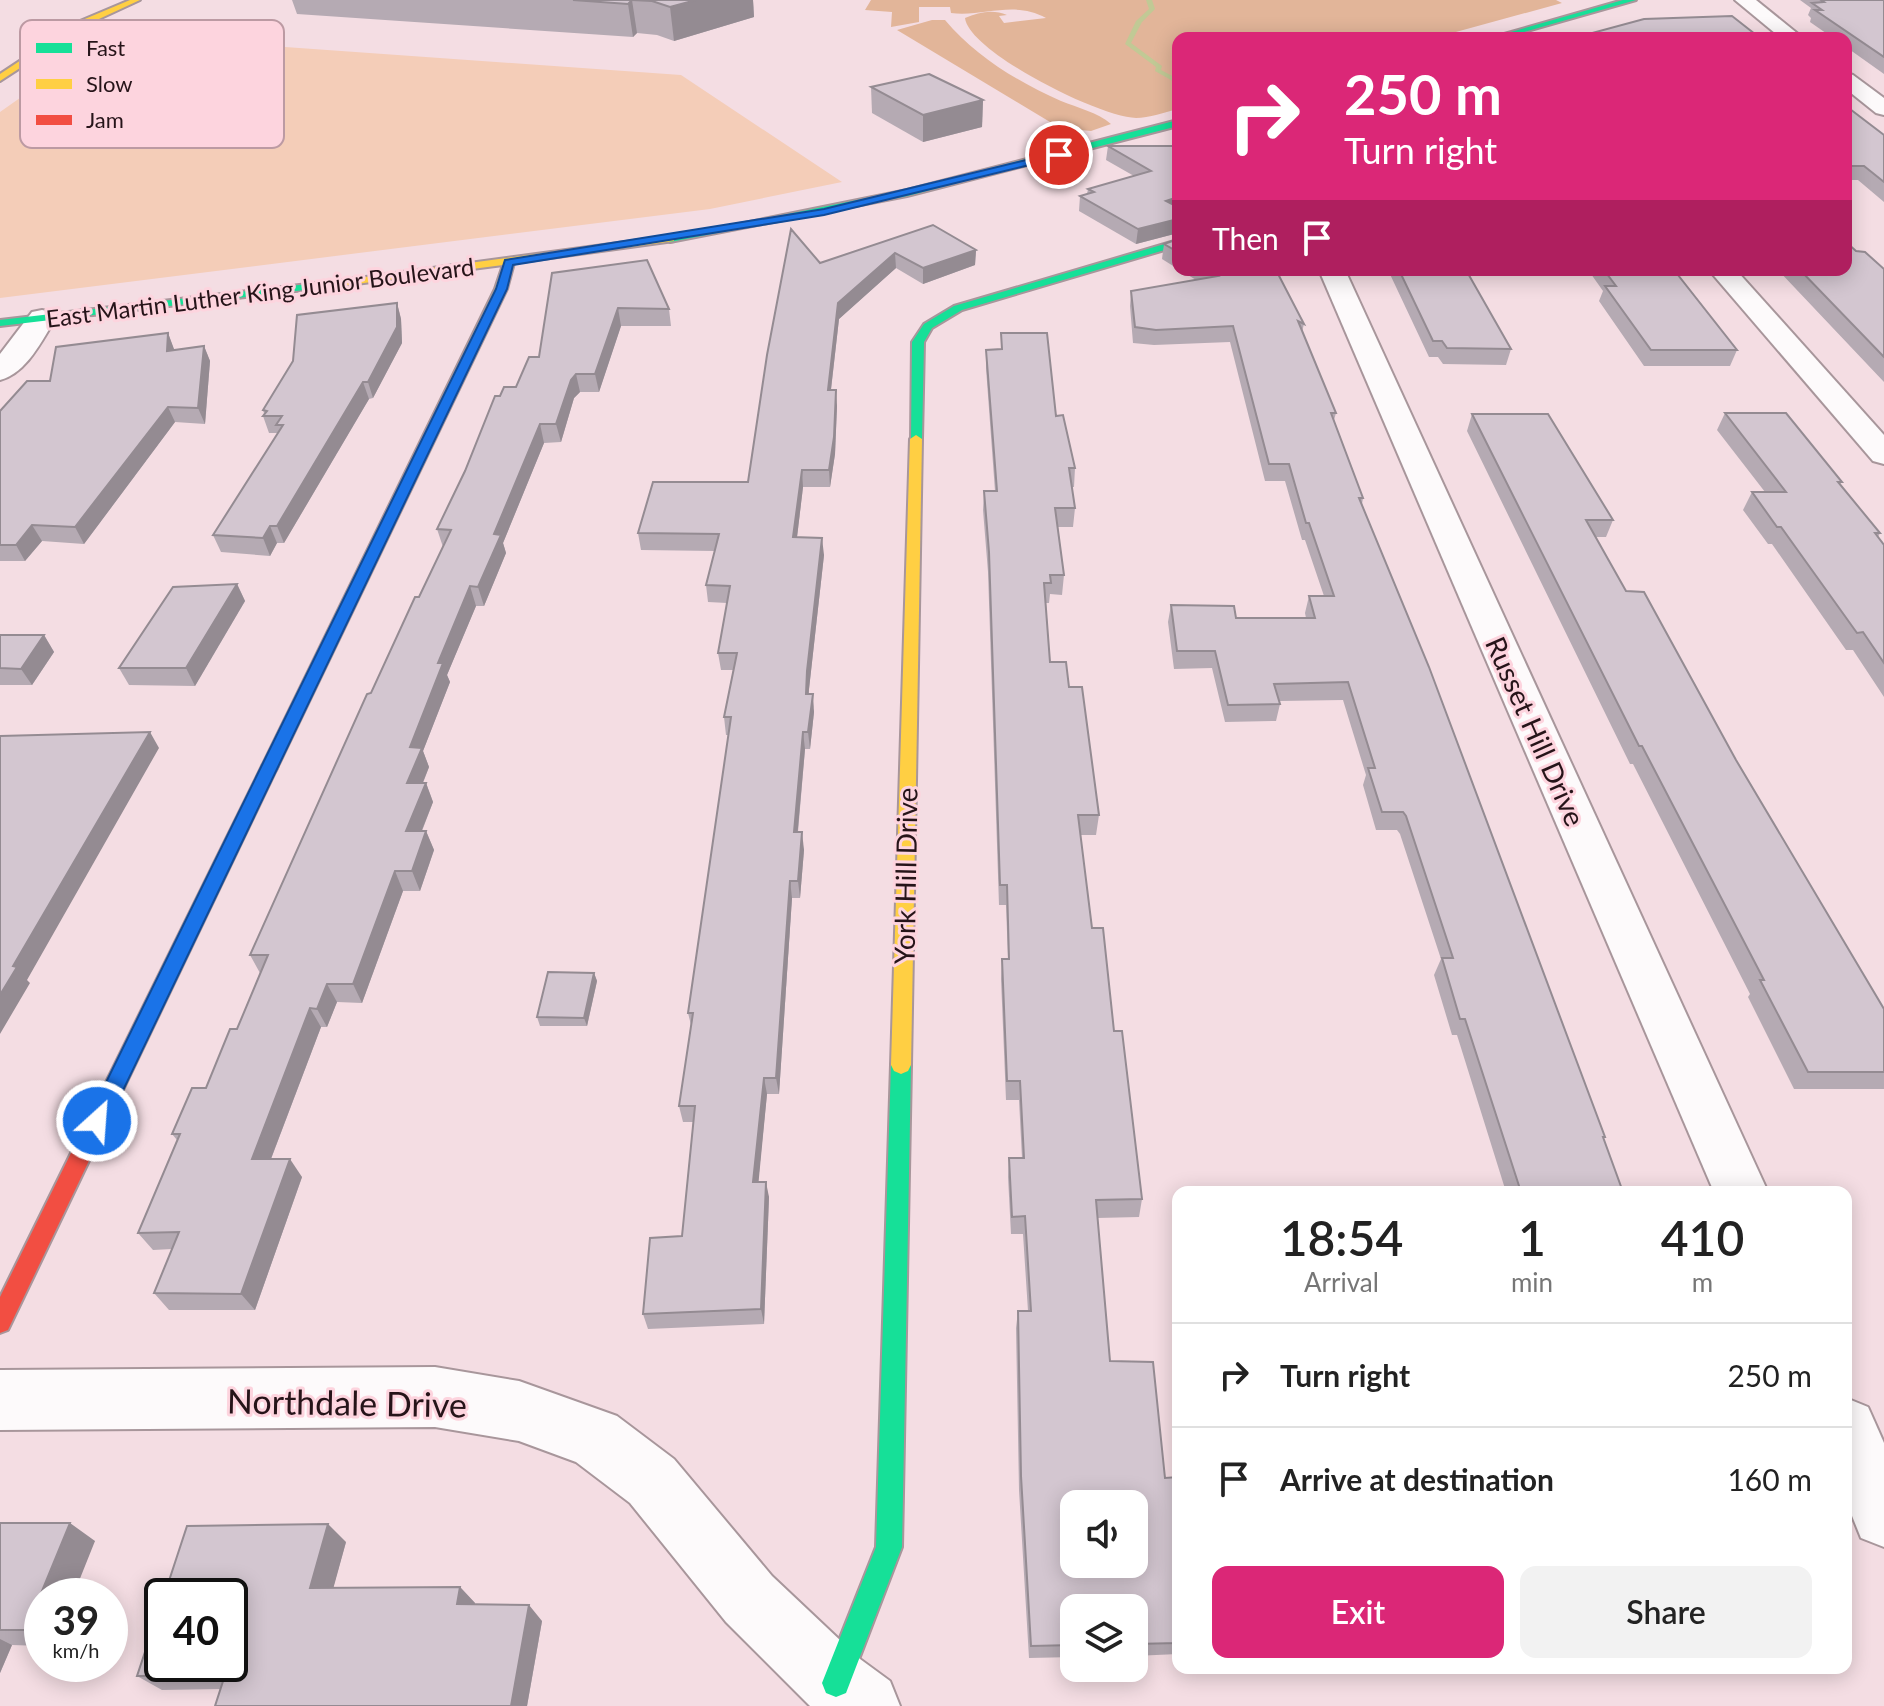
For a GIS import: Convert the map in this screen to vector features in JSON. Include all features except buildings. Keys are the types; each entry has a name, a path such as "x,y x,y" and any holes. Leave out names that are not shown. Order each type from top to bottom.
{"street":[{"path":"90,20 136,0"},
{"path":"1520,32 1632,0"},
{"path":"1744,0 1785,32"},
{"path":"0,78 20,65"},
{"path":"1852,84 1884,108"},
{"name":"East Martin Luther King Junior Boulevard","path":"0,323 509,262 741,227 851,206 1172,125"},
{"name":"York Hill Drive","path":"850,1694 889,1547 918,342 928,326 958,308 1172,245"},
{"path":"0,1322 501,289 509,262"},
{"name":"Russet Hill Drive","path":"1335,276 1738,1186"},
{"path":"1727,276 1884,454"},
{"path":"0,371 20,351 42,318"},
{"name":"Northdale Drive","path":"0,1400 435,1397 519,1411 595,1438 652,1481 749,1599 850,1694"},
{"path":"1852,1443 1884,1515"}],"shaded area":[{"path":"871,0 1556,0 1562,3 1456,32 1172,32 1172,111 1136,118 1095,107 1039,81 988,48 972,32 965,18 991,12 1007,15 999,16 1004,23 1046,18 1034,13 1011,10 963,14 951,13 950,7 919,7 919,22 891,27 892,12 865,10"},
{"path":"932,20 945,20 970,45 1013,77 1061,101 1094,113 1111,124 1091,131 1060,128 897,30"},
{"path":"284,47 681,75 842,182 710,209 0,298 0,112 20,98 20,148 284,148"}],"waterway":[{"path":"1149,0 1152,9 1139,21 1128,44 1160,67 1157,70 1172,79"}],"traffic: fast":[{"path":"1516,32 1632,0"},
{"path":"670,239 907,193 1172,125"},
{"path":"916,439 918,342 928,326 958,308 1172,245"},
{"path":"0,323 325,285"},
{"path":"836,1683 889,1547 901,1065"}],"traffic: slow":[{"path":"90,20 136,0"},
{"path":"0,78 20,65"},
{"path":"325,285 670,239"},
{"path":"270,766 501,289 509,262"},
{"path":"901,1065 916,439"}],"traffic: jam":[{"path":"0,1322 270,766"}],"route":[{"path":"97,1121 501,289 509,262 626,246 824,212 1059,155"}]}
